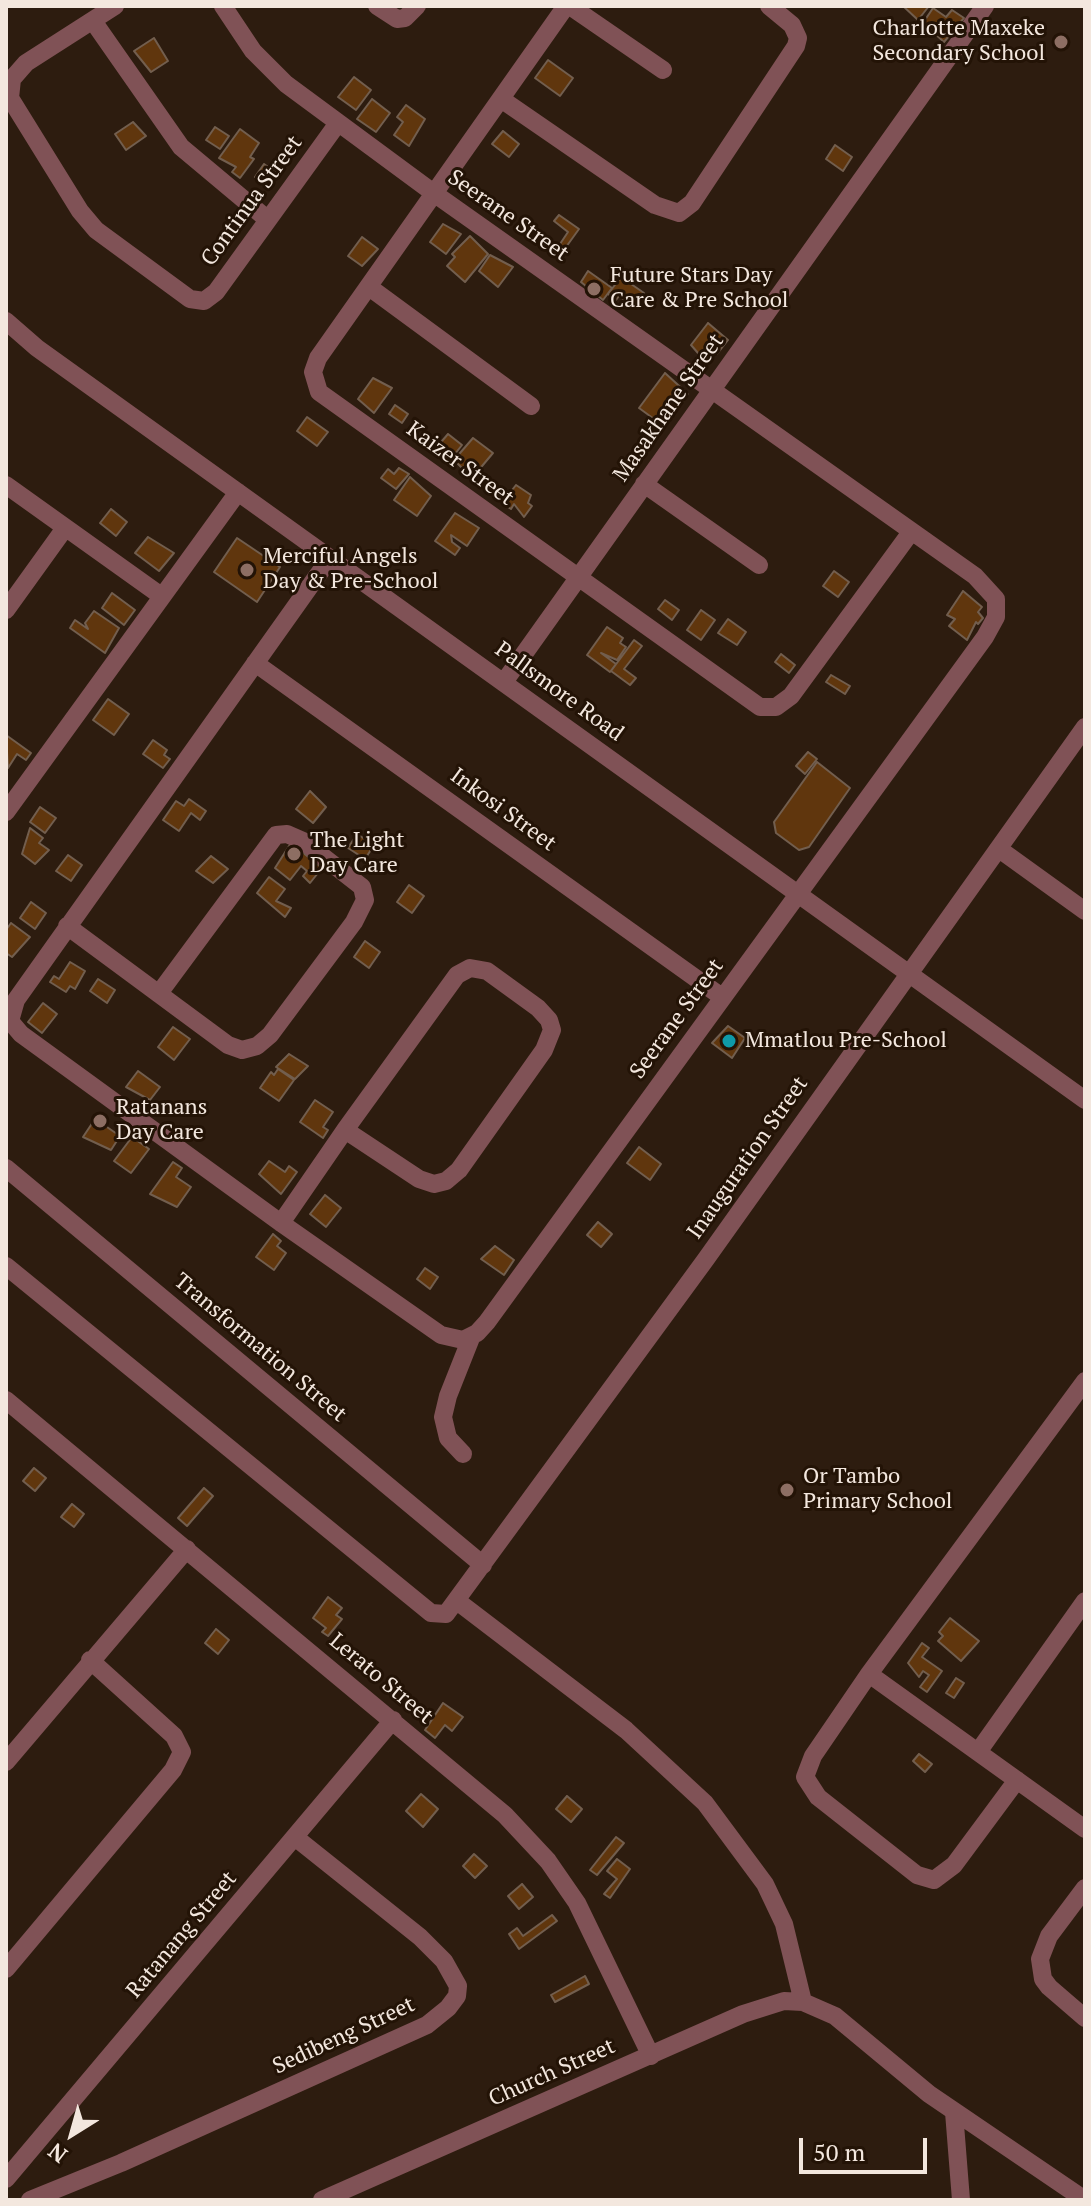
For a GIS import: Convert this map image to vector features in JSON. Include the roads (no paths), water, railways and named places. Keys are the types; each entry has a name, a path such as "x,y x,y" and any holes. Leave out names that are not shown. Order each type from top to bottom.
{"street":[{"name":"Continua Street","path":"115,6 26,63 12,79 9,88 14,108 96,230 190,299 204,301 216,292 338,123"},
{"name":"Seerane Street","path":"223,6 268,68 338,123 984,583 996,599 996,617 985,637 487,1322 471,1338 443,1417 448,1438 463,1454"},
{"path":"377,6 397,19 405,18 417,6"},
{"path":"568,6 663,70"},
{"name":"Kaizer Street","path":"568,6 315,365 313,378 319,392 760,707 776,707 791,696 911,532"},
{"path":"501,99 655,205 679,213 692,203 796,46 796,31 769,6"},
{"name":"Masakhane Street","path":"504,682 980,8"},
{"path":"93,21 181,147 267,219"},
{"path":"369,287 531,406"},
{"name":"Pallsmore Road","path":"6,321 37,348 1084,1097"},
{"path":"644,484 759,565"},
{"path":"6,485 160,595"},
{"path":"6,812 160,595 238,492"},
{"path":"6,610 65,528"},
{"path":"330,558 13,1005 12,1026 281,1223 441,1335 451,1340 471,1338"},
{"name":"Inkosi Street","path":"255,663 722,997"},
{"name":"Inauguration Street","path":"452,1608 1085,727"},
{"path":"67,926 235,1049 257,1046 270,1035 354,922 365,900 362,887 303,841 287,834 276,835 160,992"},
{"path":"999,849 1085,911"},
{"path":"281,1223 345,1130 450,983 463,970 476,967 487,971 538,1008 549,1020 552,1030 544,1050 459,1170 446,1181 429,1183 345,1130"},
{"name":"Transformation Street","path":"6,1168 483,1565"},
{"path":"6,1266 431,1613 452,1608 626,1730 705,1803 765,1884 794,1952 803,2002 835,2016 954,2112 1085,2200"},
{"path":"1017,1780 954,1865 934,1880 917,1875 818,1797 805,1777 813,1756 869,1674 1085,1381"},
{"name":"Lerato Street","path":"6,1400 505,1815 548,1861 590,1927 651,2056"},
{"path":"6,1762 187,1549"},
{"path":"978,1752 1085,1601"},
{"path":"6,1969 173,1770 182,1752 174,1736 90,1660"},
{"path":"869,1674 1085,1829"},
{"name":"Ratanang Street","path":"6,2179 393,1720"},
{"name":"Sedibeng Street","path":"30,2200 134,2157 427,2025 457,1996 458,1986 444,1961 420,1937 296,1838"},
{"path":"1085,1888 1049,1936 1040,1959 1043,1979 1049,1987 1085,2018"},
{"name":"Church Street","path":"322,2200 766,2005 803,2002"},
{"path":"954,2112 961,2200"}],"place":[{"name":"Charlotte Maxeke Secondary School","path":"1061,42"},
{"name":"Future Stars Day Care & Pre School","path":"594,289"},
{"name":"Merciful Angels Day & Pre-School","path":"247,570"},
{"name":"The Light Day Care","path":"294,854"},
{"name":"Mmatlou Pre-School","path":"729,1041"},
{"name":"Ratanans Day Care","path":"100,1121"},
{"name":"Or Tambo Primary School","path":"787,1490"}]}
